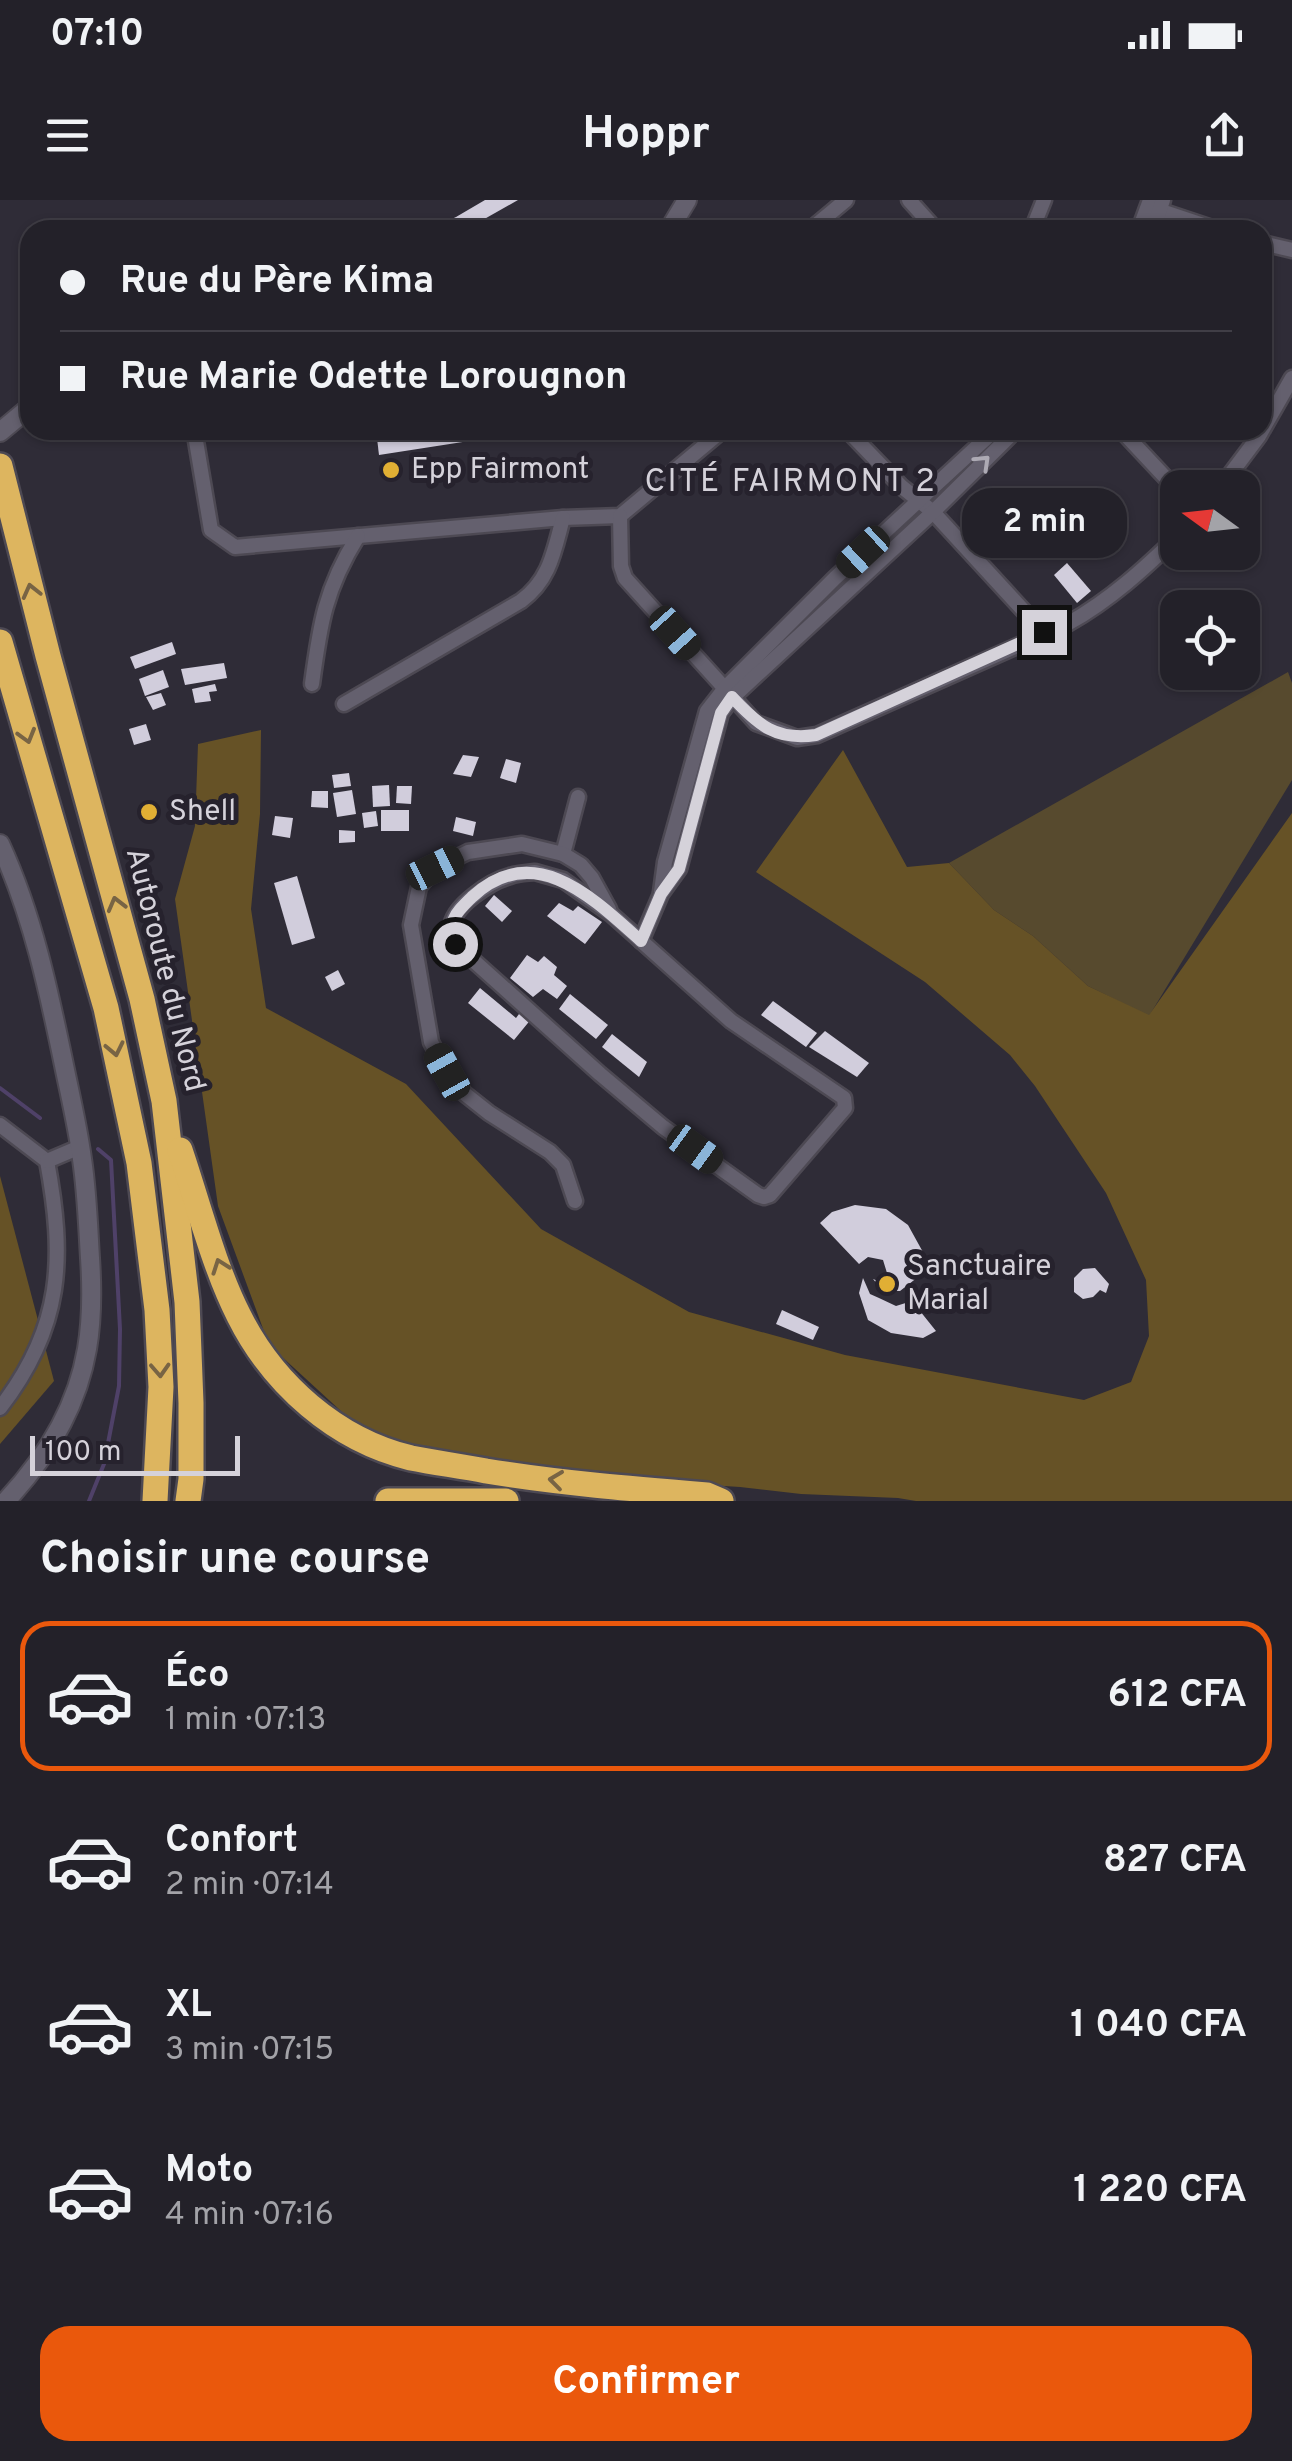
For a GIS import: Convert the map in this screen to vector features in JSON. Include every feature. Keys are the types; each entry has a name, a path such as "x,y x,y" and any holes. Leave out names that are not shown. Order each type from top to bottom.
{"highway":[{"name":"Autoroute du Nord","path":"0,466 142,999 164,1101 186,1302 192,1403 188,1501"},
{"path":"0,642 106,1008 138,1163 157,1310 160,1368 155,1501"},
{"path":"164,1101 238,1314 283,1382 311,1408 372,1444 408,1457 510,1475 707,1494 721,1501"},
{"path":"388,1501 506,1501"}],"street":[{"path":"822,220 846,200"},
{"path":"909,200 927,220"},
{"path":"1158,204 1195,220"},
{"path":"1272,413 1292,378"},
{"path":"0,432 20,415"},
{"path":"700,452 704,440"},
{"path":"196,441 211,530 231,546 620,516 713,440"},
{"path":"857,440 902,487 933,512 1044,632"},
{"path":"729,692 835,578 983,440"},
{"path":"641,941 661,894 665,862 707,710 846,592 1006,440"},
{"path":"1130,440 1160,472"},
{"path":"1234,470 1256,440"},
{"path":"620,516 621,566 626,578 756,723 797,738 816,735 1096,608 1160,553"},
{"path":"344,704 536,590 545,576 564,518"},
{"path":"312,684 327,596 340,564 358,536"},
{"path":"835,578 846,592"},
{"path":"563,854 578,797"},
{"path":"0,844 36,936 80,1147 91,1274 88,1348 80,1382 59,1431 6,1501"},
{"path":"575,1201 563,1165 550,1152 488,1113 447,1072 431,1042 411,926 418,888 435,868 468,852 522,844 563,854 581,864 612,914"},
{"path":"535,872 563,880 612,914 641,941 731,1021 844,1098 846,1108 770,1195 758,1195 613,1085 455,944 451,930 454,915 489,884 511,875 535,872"},
{"path":"0,1125 47,1161 58,1250 49,1316 35,1356 0,1408"},
{"path":"47,1161 80,1147"}],"shaded area":[{"path":"1288,672 1292,683 1292,780 1149,1016 1088,986 1033,936 994,910 949,863 1260,690"},
{"path":"261,730 260,814 251,909 266,1008 406,1084 541,1229 689,1312 845,1355 1084,1400 1131,1382 1149,1336 1146,1280 1106,1193 1010,1055 925,982 756,872 843,750 907,867 949,863 994,910 1033,936 1088,986 1149,1015 1292,813 1292,1501 916,1501 581,1477 416,1453 354,1423 269,1345 218,1206 175,899 195,826 198,744"},
{"path":"0,1176 54,1381 0,1444"}],"building":[{"path":"485,200 518,200 483,220 450,220"},
{"path":"377,440 476,440 379,455"},
{"path":"1067,563 1091,591 1077,603 1054,575"},
{"path":"172,642 176,654 135,669 130,657"},
{"path":"224,663 227,678 185,685 181,669"},
{"path":"163,670 169,687 145,696 139,679"},
{"path":"215,684 217,691 209,692 211,701 195,703 192,689"},
{"path":"161,693 166,705 153,710 146,697"},
{"path":"146,724 151,740 134,745 129,729"},
{"path":"463,755 479,757 471,777 453,774"},
{"path":"506,759 521,763 516,783 500,778"},
{"path":"349,773 351,786 334,788 332,775"},
{"path":"389,785 390,806 373,807 372,786"},
{"path":"397,786 412,786 411,804 396,803"},
{"path":"352,790 356,814 337,817 333,793"},
{"path":"312,791 328,791 328,808 311,807"},
{"path":"381,810 409,810 409,831 381,831"},
{"path":"376,811 378,826 364,828 362,813"},
{"path":"275,816 293,818 290,838 272,835"},
{"path":"456,817 476,822 473,836 453,831"},
{"path":"339,830 355,831 355,842 339,843"},
{"path":"297,876 315,938 292,945 274,883"},
{"path":"494,895 512,911 502,922 485,906"},
{"path":"559,903 573,911 578,906 602,922 585,944 547,916"},
{"path":"527,955 538,962 544,956 557,967 554,975 567,986 557,999 543,989 533,997 510,978"},
{"path":"338,970 345,984 332,991 325,977"},
{"path":"480,988 516,1018 522,1010 532,1018 514,1040 468,1003"},
{"path":"570,994 608,1025 596,1039 559,1009"},
{"path":"773,1001 817,1033 806,1047 761,1015"},
{"path":"825,1031 869,1063 857,1077 809,1047"},
{"path":"612,1034 647,1062 639,1077 602,1047"},
{"path":"855,1205 886,1209 908,1225 924,1254 918,1277 900,1291 883,1291 873,1279 883,1283 887,1273 883,1260 868,1257 859,1264 820,1223 832,1212"},
{"path":"1095,1268 1109,1284 1106,1293 1100,1290 1083,1299 1074,1292 1074,1278 1083,1269"},
{"path":"863,1278 870,1294 896,1306 912,1301 936,1331 923,1338 891,1333 868,1320 859,1293"},
{"path":"782,1310 819,1327 813,1340 776,1324"}],"waterway":[{"path":"0,1088 40,1118"},
{"path":"89,1501 104,1464 119,1386 120,1329 111,1160 98,1149"}],"place":[{"name":"Epp Fairmont","path":"391,470"},
{"name":"Shell","path":"149,812"},
{"name":"Sanctuaire Marial","path":"887,1284"}],"district":[{"name":"CITÉ FAIRMONT 2","path":"791,483"}],"route":[{"path":"455,944 451,930 454,915 478,892 511,875 535,872 563,880 612,914 641,941 661,894 679,869 721,713 732,697 756,723 797,738 816,735 1044,632"}]}
